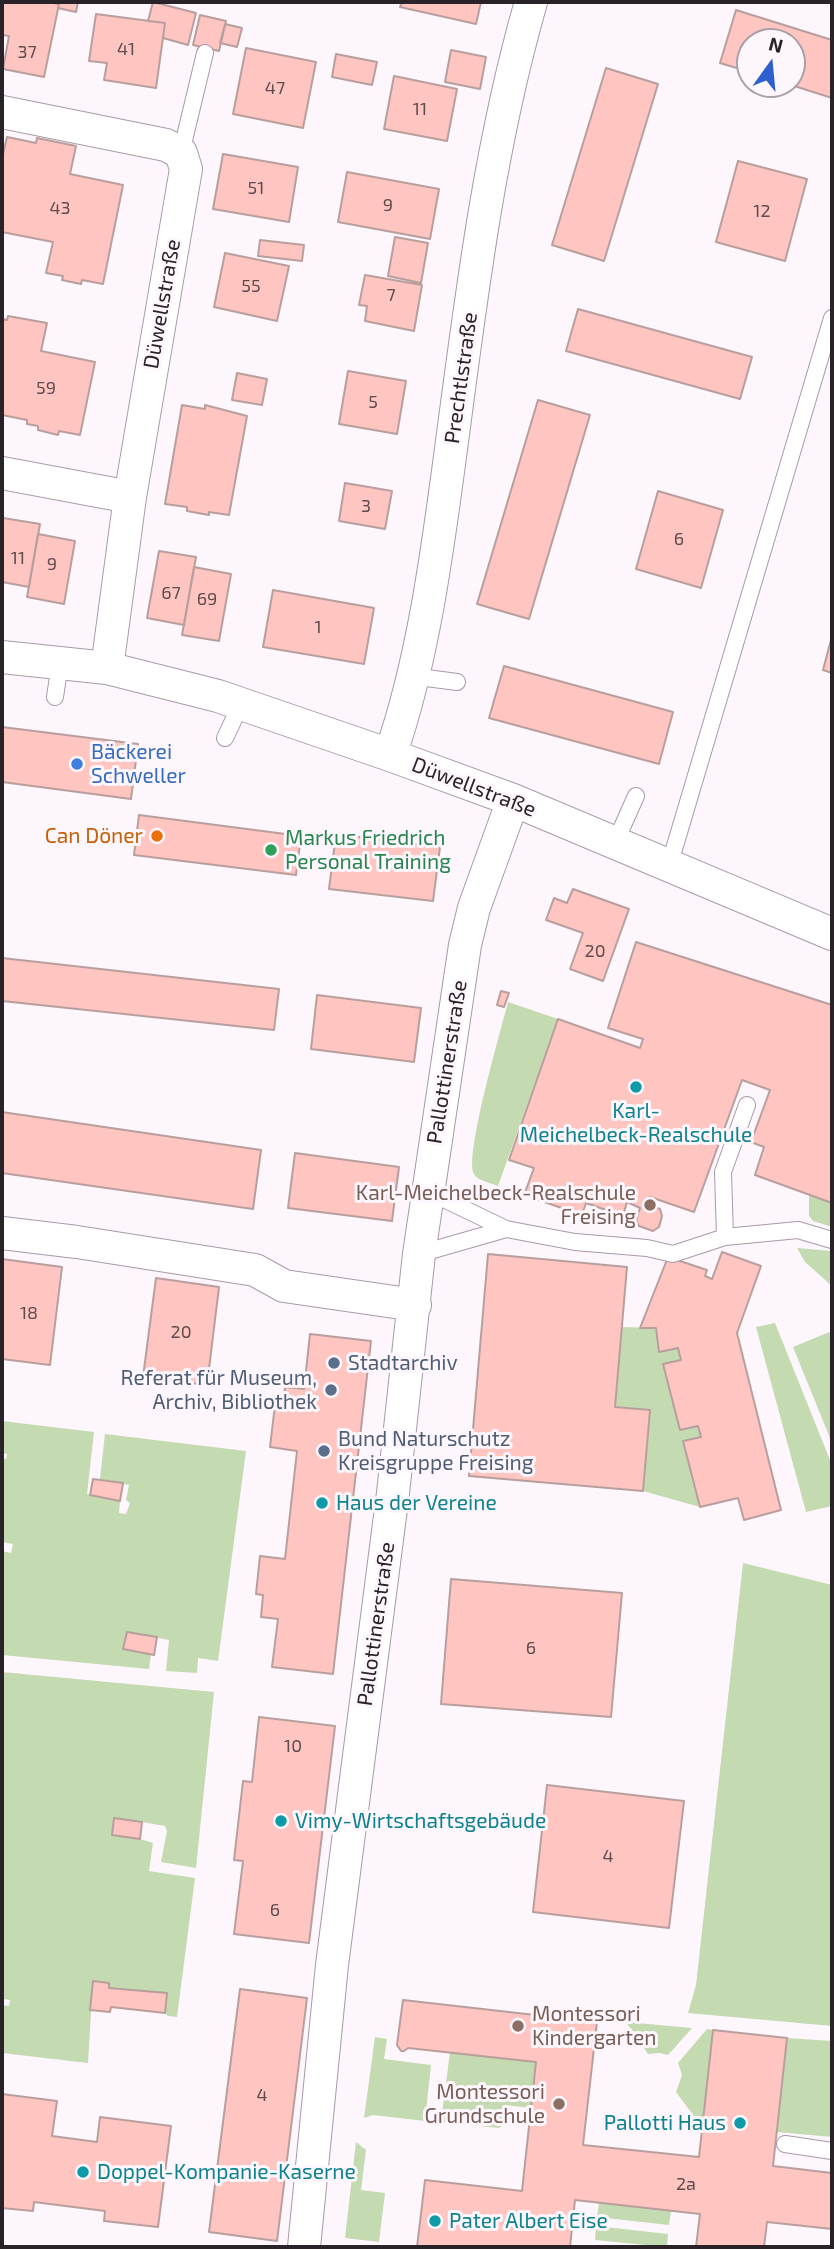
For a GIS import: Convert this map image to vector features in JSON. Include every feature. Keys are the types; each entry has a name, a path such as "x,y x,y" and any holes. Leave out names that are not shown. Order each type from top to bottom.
{"street":[{"name":"Prechtlstraße","path":"390,755 411,676 442,519 474,283 501,117 531,2"},
{"path":"2,112 166,145 181,153"},
{"name":"Düwellstraße","path":"107,668 130,497 186,169 181,153"},
{"path":"2,472 130,497"},
{"name":"Düwellstraße","path":"2,657 107,668 218,696 513,800 832,933"},
{"name":"Pallottinerstraße","path":"304,2247 332,1965 427,1191 474,908 513,800"},
{"path":"2,1233 255,1270 284,1286 415,1305"}],"lane":[{"name":"Düwellstraße","path":"181,153 205,53"},
{"path":"668,866 832,318"},
{"path":"55,698 60,663"},
{"path":"411,676 457,682"},
{"path":"225,738 241,704"},
{"path":"615,843 636,796"},
{"path":"725,1237 723,1172 747,1105"},
{"path":"427,1191 506,1229 575,1242 647,1248 673,1254 725,1237 798,1230 832,1240"},
{"path":"419,1254 506,1229"},
{"path":"785,2144 832,2151"}],"green space":[{"path":"508,1002 558,1019 498,1186 476,1176 472,1163 479,1119"},
{"path":"809,1194 832,1203 832,1227 813,1221 809,1216"},
{"path":"797,1248 832,1251 832,1286 805,1262"},
{"path":"775,1323 832,1465 832,1506 806,1512 756,1327"},
{"path":"622,1327 656,1328 659,1352 678,1348 681,1360 663,1365 680,1430 698,1426 701,1437 683,1441 700,1507 643,1491 650,1411 615,1407"},
{"path":"832,1331 832,1443 793,1347"},
{"path":"2,1421 94,1432 87,1494 120,1501 119,1513 126,1514 130,1503 126,1500 129,1485 100,1479 105,1434 246,1451 218,1661 198,1658 197,1673 166,1671 169,1640 127,1632 124,1649 151,1654 149,1669 2,1655 2,1551 11,1553 13,1544 2,1542 2,1458 6,1459 7,1454 2,1453"},
{"path":"743,1563 832,1585 832,2026 688,2013 696,1985"},
{"path":"2,1672 214,1692 196,1868 161,1862 167,1831 165,1826 142,1822 112,1835 153,1843 149,1871 195,1878 177,2017 165,2013 166,1993 109,1988 109,1983 93,1981 88,2063 2,2053 2,2005 9,2006 10,2000 2,1999"},
{"path":"626,2022 692,2028 668,2055 648,2054"},
{"path":"707,2029 713,2030 702,2127 676,2092 682,2075 678,2063"},
{"path":"375,2037 387,2039 384,2059 431,2065 425,2121 373,2115 364,2118"},
{"path":"787,2038 832,2041 832,2137 777,2132"},
{"path":"450,2052 536,2062 531,2108 505,2105 502,2126 499,2128 441,2122"},
{"path":"356,2142 366,2150 361,2190 385,2193 379,2242 345,2238"},
{"path":"599,2203 671,2211 669,2225 597,2217"},
{"path":"596,2226 668,2234 667,2247 595,2240"}],"building":[{"path":"2,2 59,4 44,77 3,69 9,36 2,35"},
{"path":"49,2 78,2 76,12 58,8 59,4"},
{"path":"153,2 196,13 188,45 163,38 165,23 148,21"},
{"path":"402,2 481,2 476,24 400,7"},
{"path":"736,10 794,28 736,28 736,68 720,63"},
{"path":"96,14 165,23 156,88 104,80 107,63 89,61"},
{"path":"200,15 226,21 219,51 193,45"},
{"path":"225,24 242,28 237,47 220,43"},
{"path":"806,32 832,40 832,98 806,90"},
{"path":"246,48 316,62 303,128 233,114"},
{"path":"451,50 486,57 480,89 445,82"},
{"path":"336,54 377,62 372,85 332,77"},
{"path":"606,68 658,84 604,261 552,245"},
{"path":"394,76 457,89 447,141 384,129"},
{"path":"7,137 36,143 37,138 76,146 70,174 123,185 103,284 82,280 81,284 62,280 63,276 46,273 53,242 2,232 2,158"},
{"path":"223,154 298,167 289,222 213,209"},
{"path":"738,161 807,179 785,261 716,242"},
{"path":"347,172 439,189 430,239 338,222"},
{"path":"395,237 428,243 421,283 388,276"},
{"path":"260,240 304,245 302,261 258,256"},
{"path":"225,253 289,266 277,321 214,307"},
{"path":"365,275 422,285 414,331 365,321 367,306 359,305"},
{"path":"578,309 752,357 740,399 566,351"},
{"path":"8,316 47,323 41,351 95,362 80,435 59,431 58,435 38,430 38,426 27,424 27,420 2,415 2,319 7,320"},
{"path":"348,371 406,381 397,434 339,424"},
{"path":"237,373 267,379 262,405 232,400"},
{"path":"538,400 590,415 529,619 477,604"},
{"path":"182,405 205,409 205,405 247,416 229,515 209,512 209,515 187,511 187,507 165,504"},
{"path":"345,483 392,491 385,529 339,521"},
{"path":"658,491 723,510 701,588 636,569"},
{"path":"3,518 40,524 29,587 2,582"},
{"path":"38,534 75,541 64,604 27,597"},
{"path":"159,551 196,557 184,625 147,618"},
{"path":"194,567 231,574 219,641 182,635"},
{"path":"273,590 374,608 364,664 263,647"},
{"path":"832,636 832,673 823,670"},
{"path":"504,666 673,712 659,764 489,718"},
{"path":"2,727 138,744 131,799 2,782"},
{"path":"139,815 301,836 296,875 134,855"},
{"path":"336,834 440,847 433,901 329,889"},
{"path":"573,889 629,909 603,981 570,969 583,933 546,920 554,898 567,903"},
{"name":"Karl- Meichelbeck-Realschule","path":"636,942 832,1005 832,1203 755,1175 764,1147 751,1142 770,1090 742,1080 694,1212 650,1197 647,1204 660,1209 662,1216 659,1227 653,1231 639,1226 636,1220 640,1208 627,1202 623,1216 586,1203 582,1215 524,1195 534,1168 509,1160 558,1019 640,1048 643,1039 608,1028"},
{"path":"2,958 279,989 274,1030 2,1001"},
{"path":"501,991 509,993 504,1007 497,1005"},
{"path":"317,995 421,1008 414,1062 311,1049"},
{"path":"2,1112 261,1150 253,1209 2,1173"},
{"path":"295,1153 399,1167 392,1221 288,1208"},
{"path":"722,1252 761,1266 737,1333 781,1510 744,1520 738,1498 700,1507 683,1441 701,1437 698,1426 680,1430 663,1364 681,1360 678,1348 659,1352 656,1328 640,1328 668,1257 707,1270 705,1276 712,1279"},
{"path":"488,1254 627,1267 615,1407 650,1410 643,1491 469,1476"},
{"path":"2,1259 62,1267 50,1365 2,1359"},
{"path":"156,1278 219,1287 207,1385 143,1377"},
{"name":"Haus der Vereine","path":"310,1334 371,1341 333,1674 272,1667 278,1619 261,1617 263,1595 256,1594 260,1556 285,1559 297,1451 270,1447 275,1405 283,1406 285,1387 304,1389"},
{"path":"93,1479 123,1483 120,1501 90,1495"},
{"path":"451,1579 622,1593 611,1717 441,1704"},
{"path":"127,1632 157,1637 154,1655 123,1649"},
{"name":"Vimy-Wirtschaftsgebäude","path":"259,1717 335,1726 309,1943 234,1934 243,1861 234,1860 243,1781 252,1782"},
{"path":"547,1785 684,1801 669,1928 533,1912"},
{"path":"114,1818 142,1822 140,1839 112,1835"},
{"path":"93,1981 109,1983 109,1988 167,1993 165,2013 111,2007 110,2012 90,2010"},
{"path":"240,1989 307,1998 277,2241 209,2232"},
{"name":"Pallotti Haus","path":"403,2000 597,2022 583,2145 699,2157 713,2030 787,2038 773,2166 832,2173 832,2229 767,2222 764,2247 696,2247 700,2214 575,2200 570,2247 417,2247 425,2180 522,2191 536,2062 408,2048 401,2051 397,2045"},
{"name":"Doppel-Kompanie-Kaserne","path":"2,2094 57,2101 52,2136 97,2142 100,2117 171,2126 158,2227 104,2221 105,2211 34,2202 33,2211 2,2208"}],"place":[{"name":"Bäckerei Schweller","path":"77,764"},
{"name":"Can Döner","path":"157,836"},
{"name":"Markus Friedrich Personal Training","path":"271,850"},
{"name":"Karl- Meichelbeck-Realschule","path":"636,1087"},
{"name":"Karl-Meichelbeck-Realschule Freising","path":"650,1205"},
{"name":"Stadtarchiv","path":"334,1363"},
{"name":"Referat für Museum, Archiv, Bibliothek","path":"331,1390"},
{"name":"Bund Naturschutz Kreisgruppe Freising","path":"324,1451"},
{"name":"Haus der Vereine","path":"322,1503"},
{"name":"Vimy-Wirtschaftsgebäude","path":"281,1821"},
{"name":"Montessori Kindergarten","path":"518,2026"},
{"name":"Montessori Grundschule","path":"559,2104"},
{"name":"Pallotti Haus","path":"740,2123"},
{"name":"Doppel-Kompanie-Kaserne","path":"83,2172"},
{"name":"Pater Albert Eise","path":"435,2221"}]}
